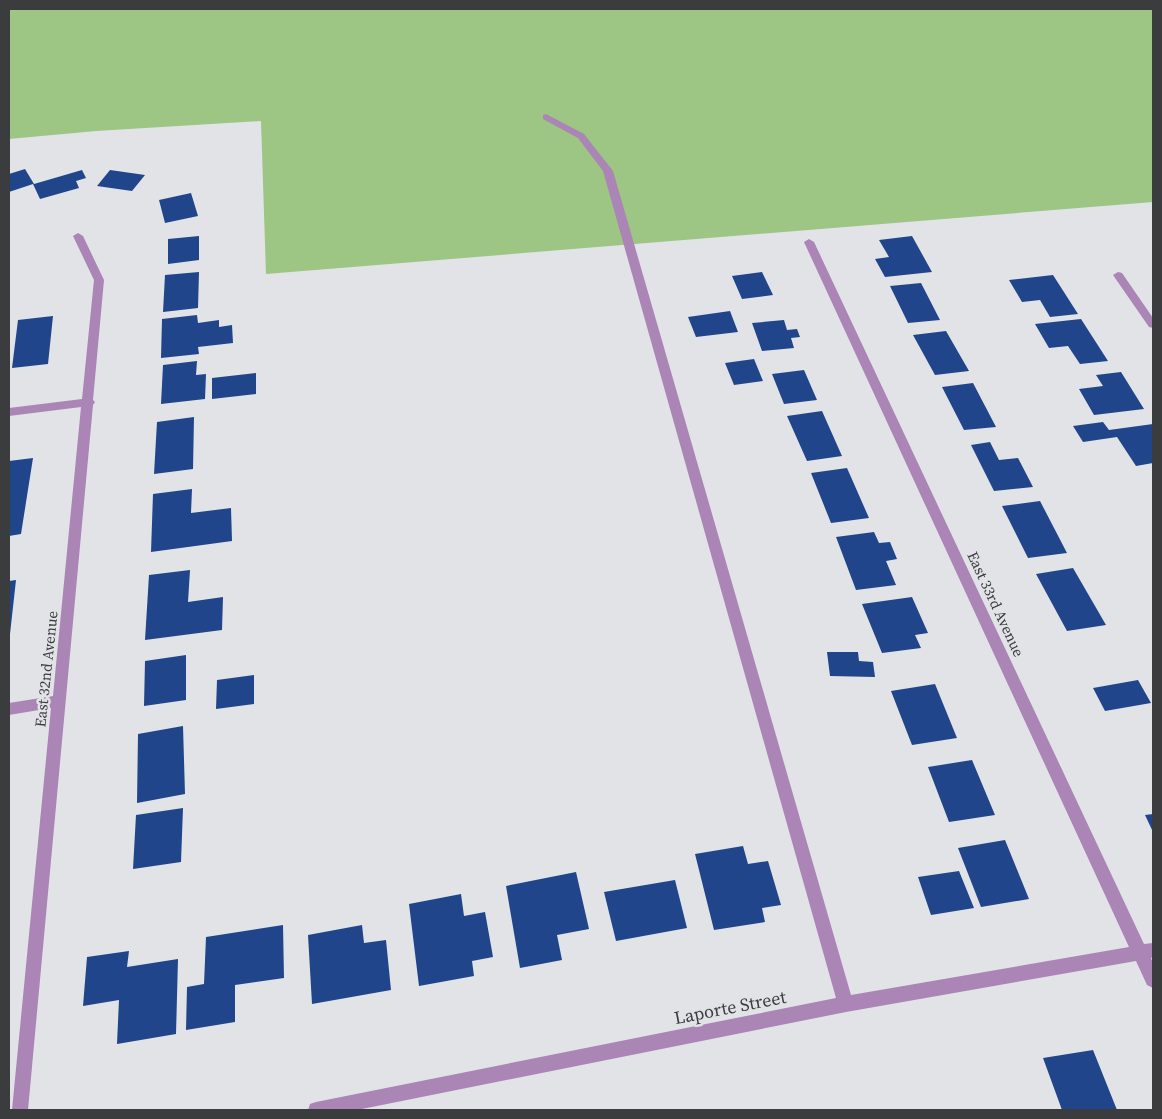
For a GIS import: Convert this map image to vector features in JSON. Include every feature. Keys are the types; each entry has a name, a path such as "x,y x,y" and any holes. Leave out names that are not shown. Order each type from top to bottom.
{"street":[{"path":"546,117 581,136 608,171 846,1004"},
{"name":"East 32nd Avenue","path":"20,1110 89,402 99,280 78,236"},
{"name":"East 33rd Avenue","path":"809,242 1146,950 1153,980"},
{"path":"1118,275 1153,325"},
{"path":"9,412 89,402"},
{"path":"9,709 59,701"},
{"name":"Laporte Street","path":"316,1110 846,1004 1146,950"}],"green space":[{"path":"9,9 1153,9 1153,202 266,274 261,121 96,131 9,139"}],"building":[{"path":"25,169 34,184 82,170 86,178 76,181 79,188 40,199 33,184 9,192 9,174"},
{"path":"110,170 145,175 132,191 97,186"},
{"path":"191,193 198,216 165,223 159,200"},
{"path":"199,236 199,260 168,264 168,239"},
{"path":"912,236 932,272 885,277 875,259 889,257 879,240"},
{"path":"199,272 198,308 163,312 165,275"},
{"path":"762,272 773,295 742,299 732,276"},
{"path":"1053,275 1078,314 1050,317 1040,300 1022,302 1009,280"},
{"path":"921,283 940,320 908,323 890,286"},
{"path":"730,311 738,332 696,337 688,317"},
{"path":"197,315 198,323 219,320 219,327 232,325 233,343 198,347 199,354 161,358 162,319"},
{"path":"53,316 48,364 12,368 18,320"},
{"path":"1081,319 1108,361 1080,364 1068,346 1049,348 1035,324"},
{"path":"784,320 787,330 797,329 800,337 791,338 794,348 762,351 752,323"},
{"path":"946,331 969,371 935,375 913,335"},
{"path":"754,359 763,381 734,385 725,363"},
{"path":"197,361 196,375 206,374 205,399 161,404 163,365"},
{"path":"804,370 817,400 784,404 772,374"},
{"path":"1121,372 1144,409 1094,415 1079,389 1103,386 1096,375"},
{"path":"256,373 256,394 212,399 212,378"},
{"path":"973,383 996,427 964,430 942,387"},
{"path":"822,411 842,456 807,461 787,416"},
{"path":"194,417 193,469 154,474 157,422"},
{"path":"1103,422 1109,430 1153,424 1153,463 1136,466 1117,437 1083,442 1073,426"},
{"path":"990,442 999,460 1018,458 1033,487 994,491 971,445"},
{"path":"33,458 21,534 9,536 9,461"},
{"path":"847,468 869,518 831,523 811,473"},
{"path":"192,489 191,513 231,508 232,541 151,552 153,494"},
{"path":"1040,501 1067,553 1028,558 1002,506"},
{"path":"874,532 879,543 890,542 897,559 886,561 896,585 856,590 836,537"},
{"path":"1073,568 1106,625 1067,631 1036,574"},
{"path":"190,570 188,602 223,597 222,630 145,640 149,575"},
{"path":"16,580 10,634 9,634 9,581"},
{"path":"912,597 928,633 915,635 921,648 882,653 862,604"},
{"path":"827,652 858,652 859,661 873,662 875,677 830,676"},
{"path":"186,655 186,700 144,706 145,661"},
{"path":"254,675 254,704 216,709 217,680"},
{"path":"1138,680 1151,703 1105,711 1093,688"},
{"path":"935,684 957,738 912,745 891,691"},
{"path":"183,726 185,794 137,803 138,734"},
{"path":"972,760 995,815 949,822 928,767"},
{"path":"183,808 181,862 133,869 136,815"},
{"path":"1153,814 1153,832 1145,815"},
{"path":"1005,840 1029,899 981,907 958,848"},
{"path":"743,846 748,864 768,861 781,905 762,908 765,922 714,930 695,854"},
{"path":"959,871 974,908 931,915 918,877"},
{"path":"576,872 589,929 557,935 562,960 520,968 506,886"},
{"path":"675,880 687,928 616,941 604,892"},
{"path":"461,894 464,916 485,912 493,957 472,961 474,976 419,986 409,904"},
{"path":"283,925 284,978 235,985 235,1022 186,1030 187,987 204,984 206,937"},
{"path":"362,925 364,943 386,940 391,990 312,1004 308,935"},
{"path":"129,951 127,967 178,959 176,1034 117,1044 119,1000 83,1006 87,957"},
{"path":"1093,1050 1117,1110 1062,1110 1043,1058"}]}
